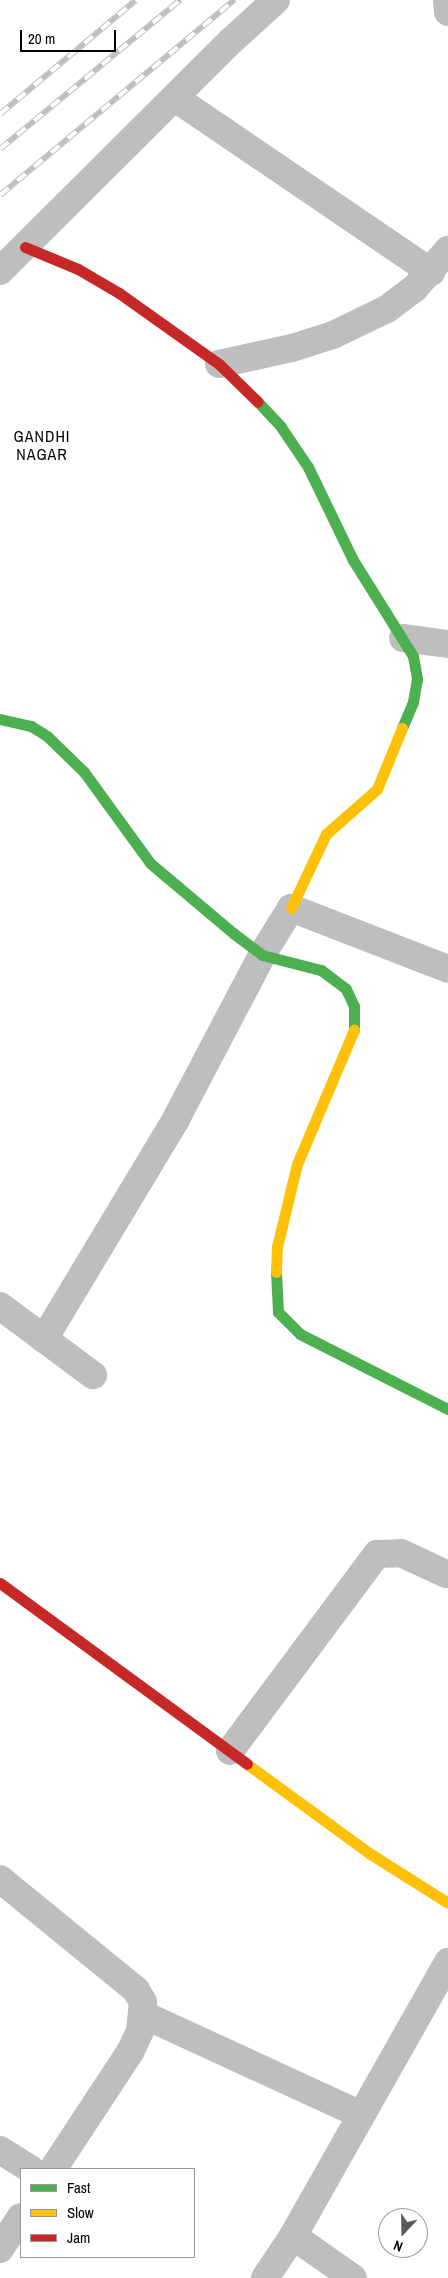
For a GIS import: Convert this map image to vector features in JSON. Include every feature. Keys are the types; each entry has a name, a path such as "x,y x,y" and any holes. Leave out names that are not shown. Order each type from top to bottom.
{"street":[{"path":"0,271 276,0"},
{"path":"447,0 448,12"},
{"path":"175,98 431,272"},
{"path":"26,247 78,269 219,364 281,427 308,467 374,597 404,638 413,656 417,679 413,702 377,789 326,834 291,908 262,955 176,1119 44,1339"},
{"path":"219,364 292,348 333,335 387,309 431,272 448,250"},
{"path":"404,638 448,644"},
{"path":"0,719 31,726 47,736 84,772 150,863 262,955 321,970 346,989 354,1006 354,1035 297,1164 277,1248 275,1292 278,1312 300,1334 448,1410"},
{"path":"291,908 448,969"},
{"path":"0,1306 93,1375"},
{"path":"230,1751 377,1554 401,1553 446,1574"},
{"path":"0,1583 368,1853 448,1904"},
{"path":"0,1879 136,1990 143,2002 144,2015 130,2052 54,2168"},
{"path":"266,2278 293,2236 448,1962"},
{"path":"144,2015 362,2115"},
{"path":"0,2150 29,2168"},
{"path":"0,2249 20,2219"},
{"path":"293,2236 353,2278"}],"railway":[{"path":"0,114 136,0"},
{"path":"0,149 180,0"},
{"path":"0,195 234,0"}],"traffic: fast":[{"path":"258,402 281,427 308,467 353,560 413,656 417,679 413,702 402,728"},
{"path":"0,719 31,726 47,736 84,772 150,863 233,933 262,955 321,970 346,989 354,1006 354,1030"},
{"path":"276,1272 278,1312 300,1334 448,1409"}],"traffic: slow":[{"path":"291,908 326,834 377,789 402,728"},
{"path":"276,1272 277,1247 297,1164 354,1030"},
{"path":"247,1764 369,1853 448,1903"}],"traffic: jam":[{"path":"25,247 78,269 119,293 219,364 258,402"},
{"path":"0,1583 247,1764"}],"district":[{"name":"GANDHI NAGAR","path":"42,445"}]}
